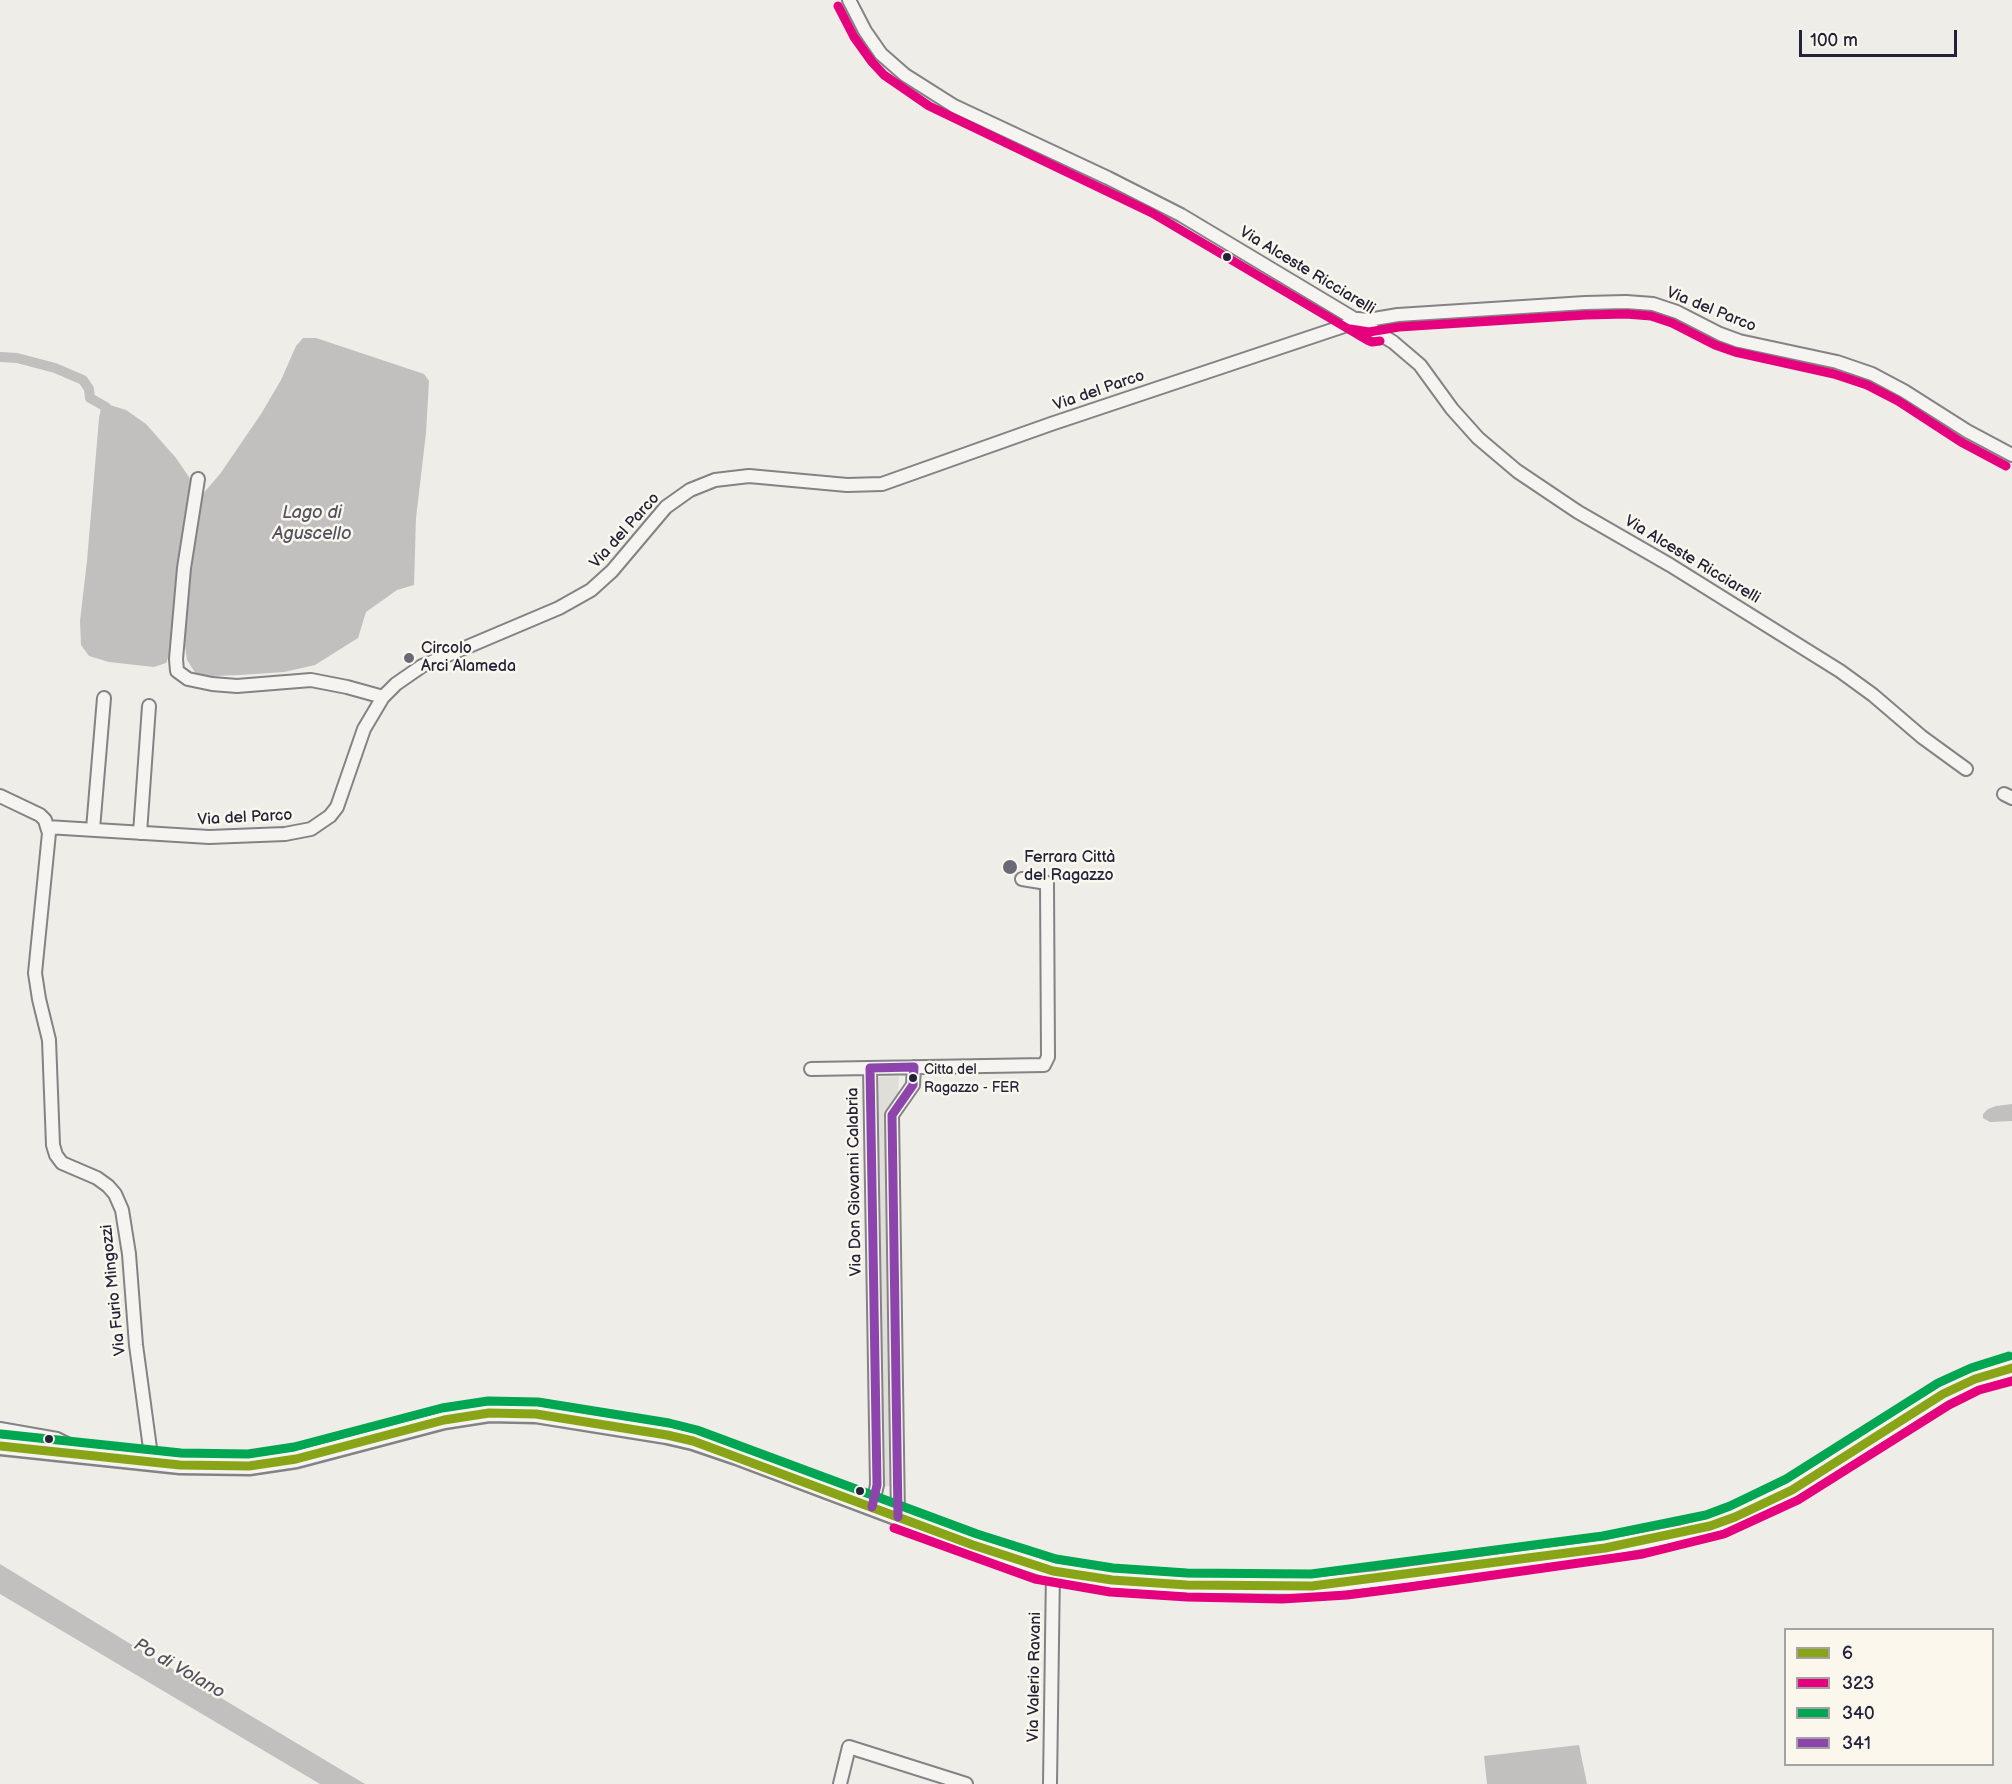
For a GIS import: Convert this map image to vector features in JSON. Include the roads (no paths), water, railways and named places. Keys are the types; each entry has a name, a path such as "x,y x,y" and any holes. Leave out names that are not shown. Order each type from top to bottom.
{"main road":[{"path":"0,1446 218,1467 273,1464 444,1420 489,1413 536,1414 693,1441 872,1508 1053,1571 1112,1580 1187,1585 1312,1586 1605,1548 1683,1533 1728,1519 1777,1498 1942,1394 1975,1379 2012,1368"}],"street":[{"name":"Via Alceste Ricciarelli","path":"849,0 865,31 891,65 928,90 983,120 1166,207 1373,330 1410,355 1468,427 1493,452 1517,471 1578,512 1840,671 1873,695 1922,737 1966,768"},
{"name":"Via del Parco","path":"48,827 184,837 234,837 300,832 321,824 337,807 364,729 382,697 396,684 422,666 522,625 591,590 612,571 666,507 679,496 702,484 749,476 847,485 882,484 1355,319 1368,320 1390,316 1585,303 1653,304 1677,312 1739,341 1837,362 1874,375 1967,431 2012,455"},
{"name":"Via del Parco","path":"1373,330 1385,328 1409,315"},
{"path":"1373,330 1376,324 1390,316"},
{"path":"198,479 184,568 177,670 188,679 212,684 237,686 311,680 382,697"},
{"path":"93,829 104,698"},
{"path":"140,833 149,706"},
{"path":"0,796 40,815 48,827"},
{"name":"Via Furio Mingozzi","path":"48,827 35,973 49,1040 53,1145 62,1163 97,1178 108,1186 115,1194 122,1209 129,1254 136,1345 152,1462"},
{"name":"Via Don Giovanni Calabria","path":"872,1508 877,1485 870,1068 1041,1066 1047,1061 1047,883 1022,879"},
{"path":"897,1517 892,1115 913,1085 914,1067"},
{"path":"811,1069 870,1068"},
{"path":"0,1429 57,1438 69,1445 77,1455"},
{"name":"Via Valerio Ravani","path":"1050,1784 1053,1571"},
{"path":"840,1784 849,1748 966,1784"}],"water":[{"name":"Lago di Aguscello","path":"303,338 316,338 424,374 429,381 426,433 416,518 414,585 397,590 366,612 358,638 315,665 284,672 211,676 196,674 187,660 183,631 201,496 220,474 261,414 281,380 296,346"},
{"path":"110,405 126,410 146,424 176,458 191,480 192,487 171,650 166,663 154,667 109,662 89,656 81,645 80,621 99,418 101,408"},
{"path":"2012,1104 2012,1121 1990,1122 1983,1118 1983,1114 1988,1109"},
{"path":"0,1564 365,1784 320,1784 0,1594"},
{"path":"1579,1745 1587,1784 1487,1784 1484,1756"}],"waterway":[{"path":"0,357 17,358 55,368 83,380 89,389 90,398 106,407"}],"place":[{"name":"Circolo Arci Alameda","path":"409,658"},
{"name":"Ferrara Città del Ragazzo","path":"1010,867"},
{"name":"Citta del Ragazzo - FER","path":"913,1078"}],"water label":[{"name":"Po di Volano","path":"179,1669"}]}
